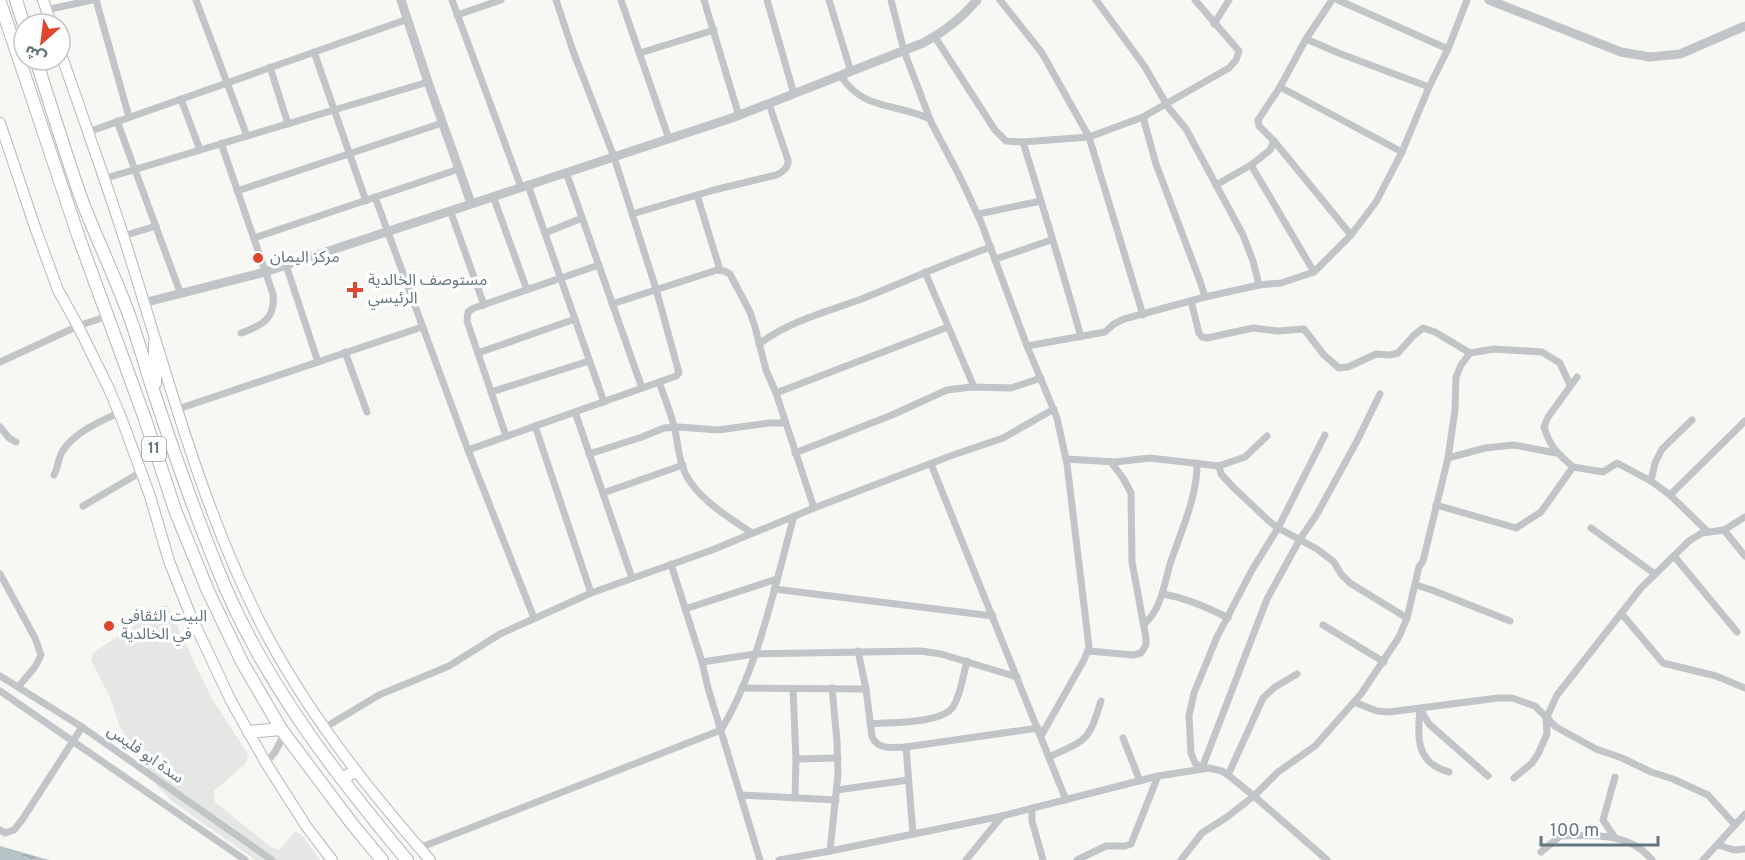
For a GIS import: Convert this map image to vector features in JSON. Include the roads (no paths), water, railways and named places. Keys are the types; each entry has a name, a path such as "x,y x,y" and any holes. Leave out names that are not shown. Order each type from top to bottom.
{"highway":[{"name":"11","path":"0,2 79,238 145,418 159,464 224,627 283,731 382,860"},
{"name":"11","path":"40,72 82,198 127,308 154,394 227,590 267,669 290,707 342,779 407,860"},
{"path":"154,394 155,342"},
{"path":"193,554 210,549"},
{"path":"249,732 283,731"},
{"path":"342,779 355,771"}],"main road":[{"path":"67,72 208,500 243,585 282,663 324,728 355,771 430,860"},
{"path":"0,123 55,280 109,389 150,496 169,561 190,614 231,701 266,763 306,826 332,860"}],"street":[{"path":"45,5 94,0 129,117"},
{"path":"196,0 247,136"},
{"path":"401,0 471,204"},
{"path":"452,0 544,233 604,402"},
{"path":"457,15 501,0"},
{"path":"468,450 675,376 679,370 614,157 556,0"},
{"path":"621,0 669,139"},
{"path":"704,0 739,116"},
{"path":"767,0 794,94"},
{"path":"829,0 852,91 865,100 904,109 930,119"},
{"path":"891,0 904,51 930,119 978,214 1060,429 1066,459 1089,651 1041,736"},
{"path":"142,303 265,272 739,116 935,37 969,10 977,0"},
{"path":"1000,0 1042,52 1089,137 1143,315"},
{"path":"1096,0 1145,67 1166,104 1186,129 1243,236 1253,261 1258,285"},
{"path":"935,37 995,130 1006,141 1023,142 1089,137 1143,117 1229,68 1236,60 1239,51 1195,0"},
{"path":"1214,24 1229,0"},
{"path":"1332,0 1258,120 1259,126 1351,235"},
{"path":"1338,0 1448,49"},
{"path":"1027,346 1106,332 1114,324 1124,319 1205,297 1258,285 1281,283 1314,272 1351,235 1376,201 1402,152 1467,0"},
{"path":"1489,0 1621,52 1650,57 1680,54 1745,26"},
{"path":"88,132 408,19"},
{"path":"639,53 714,30"},
{"path":"1306,39 1429,87"},
{"path":"315,52 366,201"},
{"path":"270,67 288,124"},
{"path":"104,178 428,82"},
{"path":"1280,87 1402,152"},
{"path":"181,99 200,150"},
{"path":"632,214 776,175 787,168 788,160 770,104"},
{"path":"1143,117 1156,164 1205,297"},
{"path":"117,121 180,292"},
{"path":"237,190 442,123"},
{"path":"1216,185 1251,165 1270,150 1274,141"},
{"path":"1023,142 1081,337"},
{"path":"221,144 273,294 273,306 264,324 242,333"},
{"path":"1251,165 1314,272"},
{"path":"254,238 459,169"},
{"path":"566,172 642,388"},
{"path":"697,195 720,270"},
{"path":"492,196 527,290"},
{"path":"375,197 468,450 534,618"},
{"path":"978,214 1041,201"},
{"path":"450,210 484,305"},
{"path":"544,233 582,218"},
{"path":"123,236 156,226"},
{"path":"996,259 1051,240"},
{"path":"759,344 783,328 803,319 869,296 991,247"},
{"path":"286,265 318,362"},
{"path":"506,436 467,316 471,310 599,265"},
{"path":"612,304 720,270 728,272 750,312 768,376 776,393 814,508"},
{"path":"925,272 974,387"},
{"path":"1191,302 1202,337 1253,328 1278,331 1304,329 1324,355 1339,368 1348,367 1376,354 1398,354 1413,336 1424,328 1470,353 1494,349 1542,352 1560,363 1570,385"},
{"path":"0,362 78,326 108,316"},
{"path":"478,353 575,319"},
{"path":"177,409 422,327"},
{"path":"776,393 948,327"},
{"path":"345,352 368,412"},
{"path":"1181,860 1202,833 1227,817 1254,796 1278,772 1315,746 1354,702 1384,662 1399,637 1407,618 1448,458 1455,410 1455,376 1470,353"},
{"path":"491,392 590,361"},
{"path":"1577,377 1548,417 1544,427 1548,440 1556,453 1573,467 1603,472 1617,463 1651,481 1670,495 1708,532"},
{"path":"795,453 892,415 947,390 974,387 1011,388 1041,378"},
{"path":"659,382 674,427 678,454 690,481 697,491 752,534"},
{"path":"1202,768 1267,599 1300,539 1317,514 1380,394"},
{"path":"324,728 379,695 439,670 500,634 591,593 712,550 814,508 1003,438 1054,409"},
{"path":"575,412 632,578"},
{"path":"54,475 60,454 67,445 95,424 118,413"},
{"path":"1651,481 1655,463 1662,449 1692,420"},
{"path":"1670,495 1745,421"},
{"path":"590,454 664,428 718,430 785,423"},
{"path":"535,426 591,593"},
{"path":"0,427 9,438 16,442"},
{"path":"1202,768 1195,763 1191,753 1189,710 1194,693 1210,653 1252,570 1278,528 1325,435"},
{"path":"1066,459 1110,462 1150,458 1219,466 1245,457 1267,436"},
{"path":"1448,458 1485,448 1514,444 1556,453"},
{"path":"1089,651 1139,654 1146,645 1132,562 1131,493 1110,462"},
{"path":"1144,624 1149,620 1162,594 1168,570 1188,515 1198,472 1197,463"},
{"path":"931,464 1066,800"},
{"path":"603,493 682,465"},
{"path":"1219,466 1221,474 1234,488 1278,528 1317,549 1334,562 1350,583 1407,618"},
{"path":"1436,506 1516,528 1541,512 1573,467"},
{"path":"83,506 141,472"},
{"path":"419,848 721,730 742,688 755,654 794,516"},
{"path":"1514,778 1532,763 1538,754 1546,734 1546,718 1562,687 1641,588 1689,541 1702,533 1724,530 1745,517"},
{"path":"1591,528 1655,574"},
{"path":"1724,530 1745,556"},
{"path":"1674,556 1737,632"},
{"path":"671,564 760,860"},
{"path":"0,574 35,638 40,655 35,667 18,687"},
{"path":"685,609 777,579"},
{"path":"1416,585 1510,621"},
{"path":"774,589 993,616"},
{"path":"1162,594 1187,600 1228,618"},
{"path":"1622,613 1663,663 1716,676 1745,688"},
{"path":"1323,625 1384,662"},
{"path":"858,651 873,740 880,746 906,747 1038,728"},
{"path":"702,662 755,654 921,651 942,654 1017,677"},
{"path":"870,724 933,719 945,714 954,706 967,661"},
{"path":"1228,775 1263,698 1275,687 1297,674"},
{"name":"سدة ابو فليس","path":"0,676 82,727 272,860"},
{"path":"742,688 866,689"},
{"path":"830,851 838,758 832,688"},
{"path":"793,689 795,798"},
{"name":"سدة ابو فليس","path":"0,691 245,860"},
{"path":"1354,702 1382,712 1420,709 1482,699 1512,698 1535,706 1564,733 1596,749 1708,795 1735,825"},
{"path":"1049,757 1085,738 1093,727 1101,701"},
{"path":"1420,709 1418,729 1424,757 1430,764 1449,772"},
{"path":"1420,709 1429,723 1488,776"},
{"path":"0,830 5,833 14,830 18,825 82,727"},
{"path":"266,763 278,746 283,731"},
{"path":"1123,738 1140,781"},
{"path":"906,747 913,834"},
{"path":"796,759 838,758"},
{"path":"779,860 1002,816 1158,776 1202,768 1216,769 1228,775 1327,860"},
{"path":"1077,860 1092,857 1106,846 1131,844 1158,776"},
{"path":"1615,777 1603,820 1615,838"},
{"path":"837,790 908,780"},
{"path":"741,795 836,800"},
{"path":"1032,808 1032,821 1043,860"},
{"path":"1703,860 1745,814"},
{"path":"966,860 1002,816"},
{"path":"1542,852 1560,836 1599,836 1615,838 1638,846 1652,860"},
{"path":"1718,845 1734,850 1745,849"}],"water":[{"path":"0,846 49,860 0,860"}],"place":[{"name":"مركز اليمان","path":"258,258"},
{"name":"مستوصف الخالدية الرئيسي","path":"355,290"},
{"name":"البيت الثقافي في الخالدية","path":"109,626"}]}
